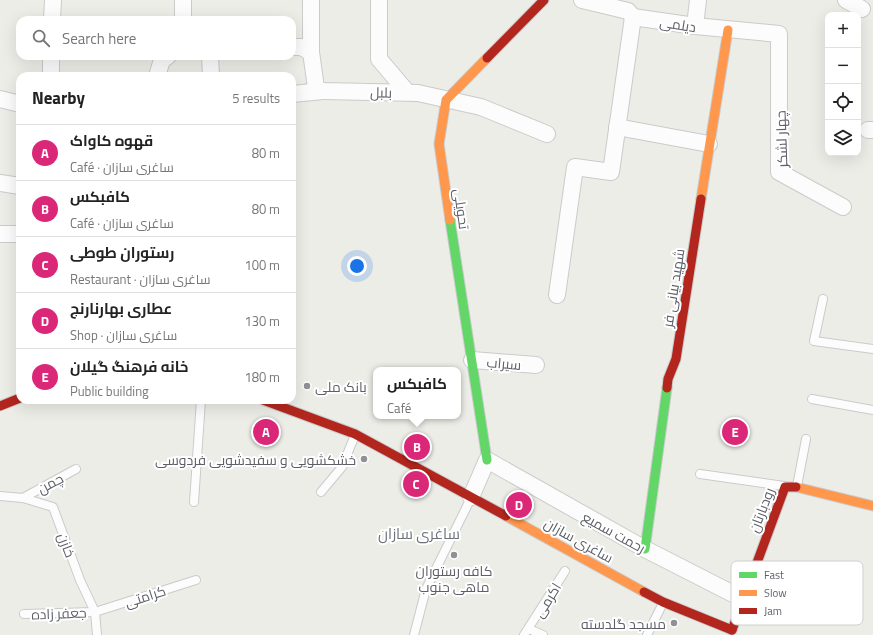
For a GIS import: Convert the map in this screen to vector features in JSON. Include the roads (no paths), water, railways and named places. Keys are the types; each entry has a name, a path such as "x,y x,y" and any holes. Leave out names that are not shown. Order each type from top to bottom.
{"street":[{"path":"52,16 53,0"},
{"path":"183,0 183,16"},
{"path":"311,0 311,55 320,89"},
{"path":"379,0 379,59 407,92"},
{"path":"446,100 544,0"},
{"name":"دیلمی","path":"582,0 628,10 633,16 695,26 779,34"},
{"path":"695,26 698,0"},
{"path":"846,0 862,10"},
{"path":"557,295 575,167 611,172 633,16"},
{"name":"شهید بیانی فر","path":"645,549 668,379 676,359 728,30"},
{"name":"چهار لشکر","path":"779,34 779,172 843,207"},
{"path":"296,47 301,47 311,52 311,55"},
{"path":"51,72 52,60"},
{"path":"158,72 162,60"},
{"path":"210,60 211,72"},
{"name":"بلبل","path":"296,93 320,89 418,93 481,107 546,134"},
{"path":"0,99 16,103"},
{"name":"تحویلی","path":"446,100 439,144 487,460"},
{"path":"617,127 709,144"},
{"path":"0,183 16,185"},
{"path":"0,234 16,234"},
{"name":"سیراب","path":"472,360 536,365"},
{"path":"0,406 16,400"},
{"name":"ساغری سازان","path":"277,404 355,434 663,602 734,632"},
{"path":"471,497 487,460"},
{"name":"رحمت سمیع","path":"487,460 645,549 731,593"},
{"name":"رودبارتان","path":"757,561 785,486 797,486 873,506"}],"lane":[{"path":"823,299 814,341 873,349"},
{"path":"812,399 873,410"},
{"path":"194,502 201,404"},
{"path":"321,492 342,467 355,434"},
{"path":"797,486 806,439"},
{"name":"چمن","path":"23,498 76,469"},
{"path":"700,474 785,486"},
{"name":"خازن","path":"0,496 23,498 53,507 80,580 94,612 97,635"},
{"path":"414,635 426,589 471,497"},
{"name":"اکرمی","path":"544,635 526,632 565,571"},
{"name":"کرامتی","path":"94,612 196,580"},
{"path":"647,635 663,602"},
{"name":"جعفر زاده","path":"24,614 94,612"}],"place":[{"name":"بانک ملی","path":"307,386"},
{"name":"قهوه کاواک","path":"266,432"},
{"name":"خانه فرهنگ گیلان","path":"735,432"},
{"name":"کافبکس","path":"417,447"},
{"name":"خشکشویی و سفیدشویی فردوسی","path":"364,459"},
{"name":"رستوران طوطی","path":"416,484"},
{"name":"عطاری بهارنارنج","path":"519,505"},
{"name":"کافه رستوران ماهی جنوب","path":"454,555"},
{"name":"مسجد گلدسته","path":"674,623"}],"district":[{"name":"ساغری سازان","path":"419,533"}]}
